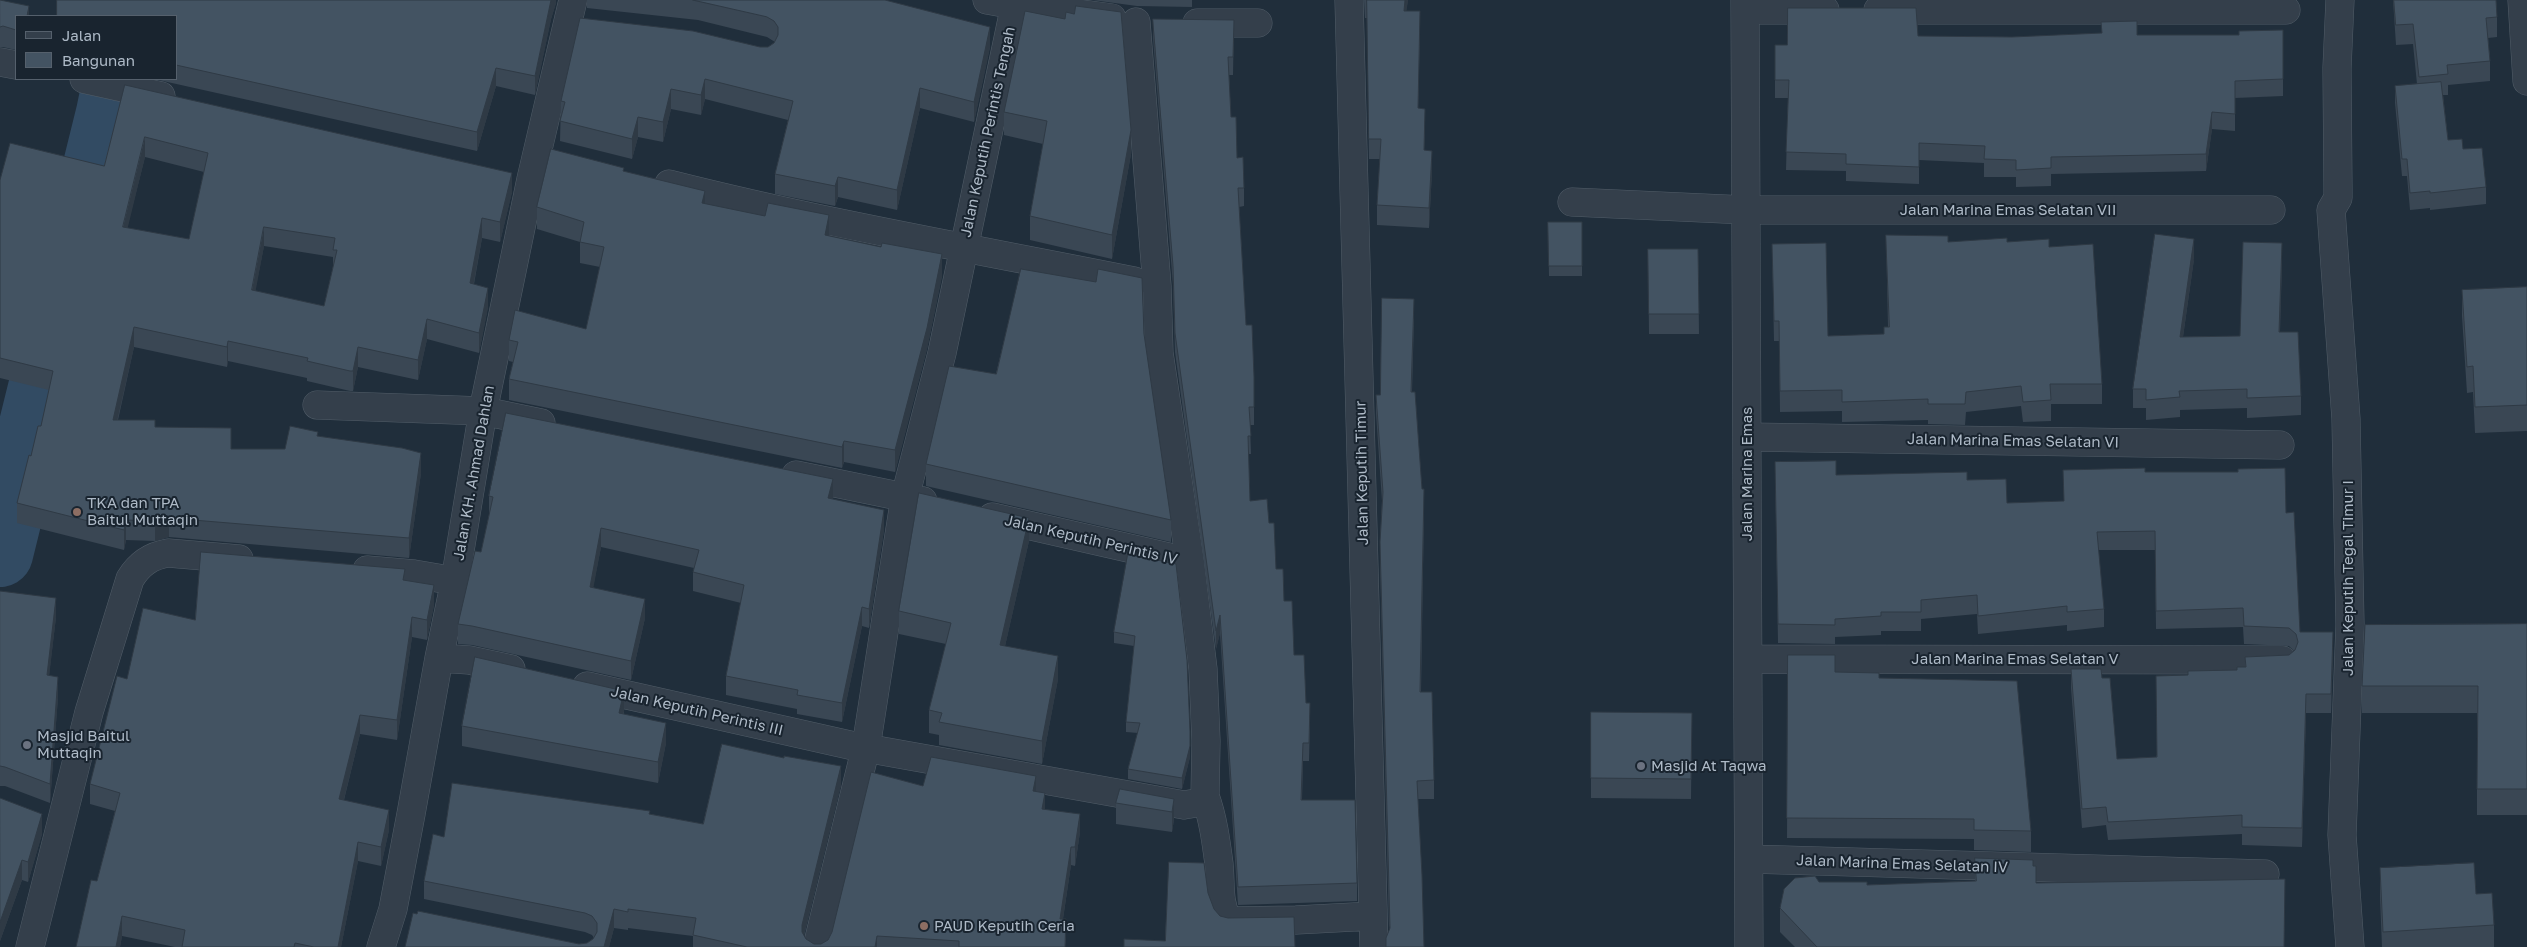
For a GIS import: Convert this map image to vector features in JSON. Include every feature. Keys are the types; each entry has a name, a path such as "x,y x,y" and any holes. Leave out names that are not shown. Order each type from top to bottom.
{"street":[{"path":"987,0 1016,2 1136,22 1258,23"},
{"name":"Jalan Keputih Timur","path":"1349,0 1374,947"},
{"path":"2522,0 2527,81"},
{"name":"Jalan Keputih Perintis Tengah","path":"905,497 942,353 1016,2"},
{"path":"1745,5 2286,10"},
{"name":"Jalan Marina Emas","path":"1745,5 1749,947"},
{"name":"Jalan Keputih Tegal Timur I","path":"2339,6 2338,198 2331,210 2346,439 2350,625 2342,835 2350,947"},
{"path":"570,10 594,24"},
{"name":"Jalan KH. Ahmad Dahlan","path":"381,947 393,909 438,658 455,581 483,411 537,151 570,10"},
{"path":"1136,22 1157,286 1158,352 1162,390 1190,562 1203,668 1206,741 1195,800 1212,815 1219,866 1221,908 1228,921 1373,916"},
{"path":"0,62 15,65"},
{"path":"90,80 186,101"},
{"path":"537,151 565,158"},
{"path":"502,173 531,179"},
{"path":"641,177 754,206 1157,286"},
{"name":"Jalan Marina Emas Selatan VII","path":"1572,202 1746,210 2271,210"},
{"path":"317,405 483,411 562,427"},
{"name":"Jalan Marina Emas Selatan VI","path":"1747,437 2280,445"},
{"path":"767,469 943,506"},
{"path":"817,947 866,747 905,497"},
{"name":"Jalan Keputih Perintis IV","path":"971,512 1190,562"},
{"path":"30,947 60,824 121,603 136,570 144,561 168,553 267,561"},
{"path":"345,568 414,574 455,581"},
{"path":"438,658 469,660 536,675"},
{"name":"Jalan Marina Emas Selatan V","path":"1748,659 2282,660"},
{"name":"Jalan Keputih Perintis III","path":"565,681 866,747 1195,800"},
{"path":"34,814 60,824"},
{"name":"Jalan Marina Emas Selatan IV","path":"1749,859 2265,874"},
{"path":"393,909 420,914"}],"building":[{"path":"0,0 29,6 27,15 15,15 15,30 3,26 0,27"},
{"path":"57,0 551,0 535,76 496,68 477,132 178,65 178,15 57,15"},
{"path":"693,0 885,0 990,27 974,102 920,88 897,190 838,177 835,186 775,174 793,101 705,79 701,95 671,89 663,122 638,117 632,139 560,121 565,102 561,101 580,18 693,31 760,47 768,47 774,43 778,35 778,27 774,21 767,17"},
{"path":"1367,0 1405,0 1404,11 1420,11 1418,108 1425,109 1424,150 1432,151 1429,208 1377,205 1381,139 1369,139"},
{"path":"2394,0 2496,0 2497,17 2486,18 2490,61 2447,65 2448,74 2419,77 2413,24 2396,25"},
{"path":"1076,6 1121,12 1131,130 1112,235 1030,216 1047,121 1004,112 1025,11 1065,19 1066,12 1074,14"},
{"path":"1788,8 1916,8 1918,36 2012,37 2102,33 2101,22 2137,21 2137,35 2239,35 2239,31 2283,30 2283,79 2235,81 2235,114 2212,112 2206,154 2051,157 2051,168 2016,170 2016,160 1984,159 1985,146 1919,143 1919,167 1846,164 1846,154 1786,152 1789,80 1775,80 1775,45 1787,45"},
{"path":"1153,19 1234,20 1233,57 1228,57 1231,117 1236,117 1237,158 1243,157 1244,188 1238,188 1246,325 1252,325 1254,377 1254,407 1249,407 1251,436 1248,436 1250,501 1267,499 1269,523 1274,523 1276,569 1283,569 1284,601 1292,601 1294,655 1304,655 1306,703 1310,703 1309,743 1303,743 1301,800 1355,800 1357,883 1238,887 1220,615 1216,631 1175,333 1173,266"},
{"path":"2441,82 2448,140 2462,139 2463,149 2482,148 2486,187 2430,193 2430,191 2410,193 2407,159 2402,159 2395,86"},
{"path":"125,85 512,173 500,222 482,218 470,283 488,288 479,333 427,319 418,360 358,347 353,371 350,371 307,361 308,358 228,341 227,347 134,327 113,420 155,420 155,427 231,428 231,449 285,449 290,426 318,432 317,436 402,448 421,453 409,538 169,518 155,521 126,520 124,530 17,503 38,426 41,426 53,371 0,358 0,180 10,143 104,166","holes":["145,137 208,153 189,239 123,227","264,227 335,238 333,250 337,250 324,306 252,290"]},
{"path":"551,149 624,168 623,171 705,191 702,203 765,216 768,203 829,215 825,235 881,247 882,243 942,254 927,328 895,450 844,441 842,447 509,379 518,342 509,340 515,310 586,329 604,247 580,242 584,222 537,207"},
{"path":"1548,222 1582,222 1582,266 1549,266"},
{"path":"2155,234 2194,239 2180,337 2240,336 2243,242 2282,243 2279,332 2298,332 2301,396 2247,398 2247,389 2179,391 2180,397 2146,400 2146,389 2133,389"},
{"path":"1886,235 1948,236 1948,242 2007,238 2007,242 2049,239 2049,247 2093,244 2102,384 2050,384 2051,400 2023,402 2021,386 1966,392 1965,404 1928,404 1928,399 1842,402 1842,390 1780,391 1779,321 1774,321 1772,244 1826,243 1828,336 1884,334 1884,327 1889,327"},
{"path":"1648,249 1698,249 1699,314 1649,314"},
{"path":"1021,269 1096,282 1098,269 1142,278 1144,334 1171,520 926,464 949,366 996,374"},
{"path":"2527,287 2527,405 2475,407 2473,366 2467,367 2462,290"},
{"path":"1382,298 1414,299 1411,392 1415,392 1422,489 1424,489 1420,692 1432,692 1434,780 1417,781 1424,947 1386,947 1386,938 1390,928 1380,542 1383,492 1376,395 1380,395"},
{"path":"506,413 833,479 828,498 884,510 869,609 862,607 842,703 797,695 798,690 726,676 744,585 693,572 699,550 601,528 590,587 645,599 631,661 458,624 475,551 481,552 493,497 489,496"},
{"path":"1836,461 1836,475 1967,472 1967,480 2006,479 2007,503 2064,501 2063,470 2145,468 2145,472 2238,472 2238,469 2285,468 2286,513 2294,512 2300,632 2333,632 2331,694 2306,694 2302,828 2242,827 2242,815 2108,822 2106,807 2082,809 2071,669 2101,669 2102,678 2110,678 2117,759 2157,757 2156,676 2188,675 2188,671 2237,670 2237,667 2246,667 2245,657 2289,655 2295,650 2298,642 2296,634 2289,628 2244,626 2243,608 2156,611 2155,531 2097,532 2104,609 2067,612 2067,606 1978,616 1977,595 1921,600 1921,612 1881,612 1881,616 1835,619 1835,625 1778,624 1775,462"},
{"path":"919,493 1029,518 1000,645 1058,656 1042,741 939,722 942,713 929,710 951,623 899,611"},
{"path":"201,552 405,569 403,580 434,585 427,620 412,617 397,720 360,715 339,799 389,810 381,847 358,842 338,947 314,947 295,943 294,947 182,947 185,930 122,916 116,947 76,947 91,880 97,881 120,793 90,784 117,676 127,679 143,608 195,620"},
{"path":"1128,554 1176,564 1187,660 1190,731 1190,746 1182,778 1128,769 1140,723 1126,722 1135,636 1114,632"},
{"path":"0,591 56,598 47,675 58,677 50,784 0,766"},
{"path":"2527,624 2527,789 2477,789 2478,686 2362,686 2365,625"},
{"path":"1788,655 1835,655 1835,672 1879,673 1879,678 2017,681 2031,831 1974,830 1974,819 1787,818"},
{"path":"475,657 624,691 619,713 666,723 658,762 462,726"},
{"name":"Masjid At Taqwa","path":"1591,712 1692,713 1691,779 1591,778"},
{"path":"722,744 784,758 784,756 841,766 802,925 802,932 806,939 814,944 821,944 828,940 832,932 871,772 923,786 931,757 1036,776 1033,791 1045,793 1042,809 1080,814 1075,847 1071,847 1060,919 1066,919 1065,947 959,947 959,941 877,936 875,947 747,947 693,935 696,918 628,909 628,912 614,909 604,947 405,947 413,913 417,914 418,911 579,944 587,943 593,939 597,932 597,923 592,916 585,913 424,881 433,834 444,837 452,783 650,811 649,814 703,824"},
{"path":"1120,789 1174,799 1172,812 1116,803"},
{"path":"0,798 42,814 28,862 22,860 0,922"},
{"path":"1975,858 2033,860 2033,866 2036,866 2036,883 2285,879 2284,947 1817,947 1780,908 1784,889 1795,878 1815,876 1819,882 1867,882 1867,885 1976,881"},
{"path":"1169,862 1204,863 1208,893 1214,909 1220,916 1228,918 1294,917 1295,947 1124,947 1124,939 1165,941"},
{"path":"2474,863 2476,894 2492,893 2494,925 2383,932 2380,868"}],"waterway":[{"path":"0,554 116,80"}],"place":[{"name":"TKA dan TPA Baitul Muttaqin","path":"77,512"},
{"name":"Masjid Baitul Muttaqin","path":"27,745"},
{"name":"Masjid At Taqwa","path":"1641,766"},
{"name":"PAUD Keputih Ceria","path":"924,926"}]}
